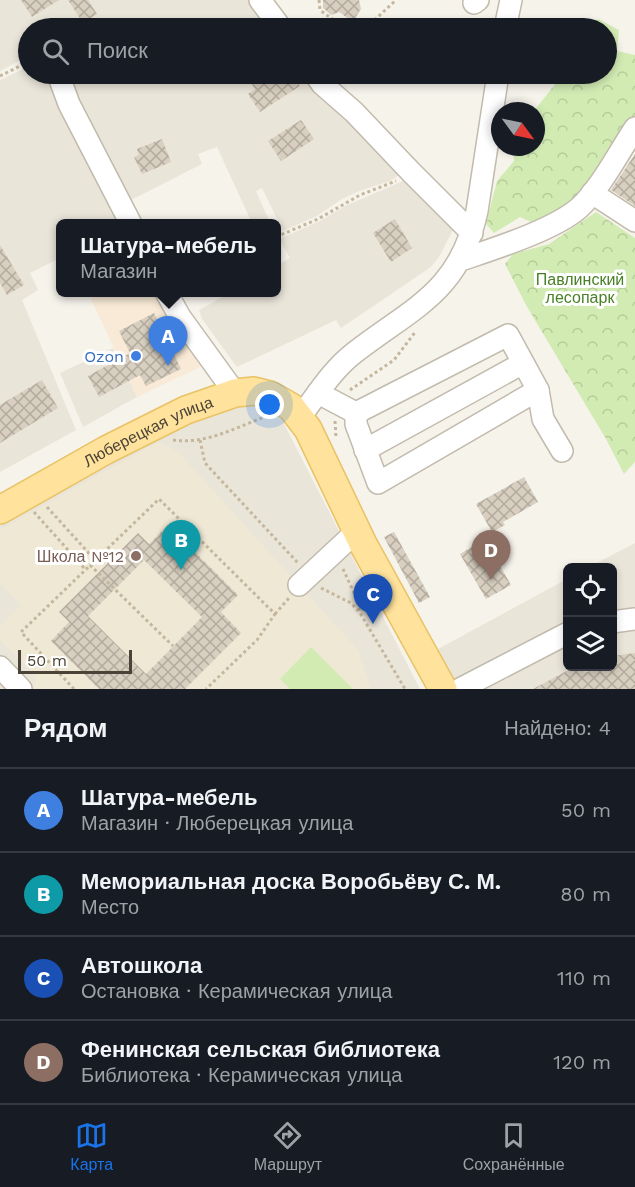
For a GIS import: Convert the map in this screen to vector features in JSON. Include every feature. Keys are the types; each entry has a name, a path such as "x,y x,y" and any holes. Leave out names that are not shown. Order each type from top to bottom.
{"main road":[{"name":"Люберецкая улица","path":"0,510 150,427 186,410 235,393 254,391 270,395 296,412"},
{"path":"296,412 357,531 443,689"}],"street":[{"path":"260,0 274,18"},
{"path":"507,18 511,0"},
{"path":"62,84 69,104 128,219"},
{"path":"322,84 354,112 472,233"},
{"path":"296,412 318,393 332,374 352,354 415,310 440,287 461,260 472,233 496,84"},
{"path":"461,260 561,222 580,207 592,193 635,128"},
{"path":"592,193 635,221"},
{"path":"169,297 180,317 235,393"},
{"path":"347,408 508,335 538,390 543,419 562,451"},
{"path":"365,450 523,363"},
{"path":"318,393 347,408 356,424 378,483 538,390"},
{"path":"304,580 357,531"},
{"path":"617,621 635,619"},
{"path":"460,689 563,635"},
{"path":"0,667 21,689"}],"path":[{"path":"320,0 320,10 330,18"},
{"path":"377,18 396,0"},
{"path":"0,76 18,67"},
{"path":"281,235 318,219 342,203 392,183 411,172"},
{"path":"347,408 345,393 394,360 420,326"},
{"path":"211,437 296,412"},
{"path":"200,440 205,463 304,580 351,603 360,613 405,689"},
{"path":"74,689 21,632 159,499 275,614 257,640 206,689"},
{"path":"45,505 95,560"},
{"path":"29,508 85,569"},
{"path":"335,551 356,597 360,613"},
{"path":"90,565 173,646"}],"shaded area":[{"path":"0,0 252,0 266,18 18,18 18,61 0,71"},
{"path":"18,72 18,84 53,84 119,219 56,219 56,260 30,273 38,290 22,300 76,430 0,472 0,80"},
{"path":"70,84 318,84 404,172 390,181 342,199 317,216 283,231 281,219 277,219 262,188 256,191 268,219 250,219 217,147 198,154 202,164 125,203 70,92"},
{"path":"410,178 456,224 439,257 431,267 341,328 336,320 237,367 202,319 199,310 223,297 281,297 281,263 290,258 281,238 320,221 345,206"},
{"path":"95,297 164,297 200,367 137,397 91,299"},
{"path":"113,348 137,397 83,427 60,373"},
{"name":"Школа №12","path":"249,403 264,407 282,420 420,689 0,689 0,525 155,437 193,420"},
{"name":"Школа №12","path":"158,442 177,451 358,650 371,689 36,689 33,686 36,680 35,675 0,640 0,627 21,605 0,583 0,530"},
{"path":"635,543 635,689 459,689 438,649 563,581 563,671 617,671 617,563 597,563"}],"green space":[{"name":"Павлинский лесопарк","path":"617,51 635,55 635,149 616,145 591,186 562,214 533,223 520,217 494,233 486,224 497,181 514,161 514,156 545,156 545,102 541,102 555,84 617,84"},
{"name":"Павлинский лесопарк","path":"596,212 635,238 635,462 624,474 606,439 526,305 505,264 513,254 549,244"},
{"path":"311,647 353,689 290,689 280,679"}],"building":[{"path":"21,0 59,0 32,17"},
{"path":"68,0 88,0 97,14 91,18 80,18"},
{"path":"323,0 359,0 361,9 355,18 348,18 339,12 331,15 323,8"},
{"path":"252,84 299,84 300,86 260,112 248,94 255,89"},
{"path":"301,120 314,139 281,161 268,141"},
{"path":"162,139 171,162 142,174 134,157 139,155 137,149"},
{"path":"635,154 635,206 611,190"},
{"path":"395,219 412,248 391,262 373,233"},
{"path":"0,245 24,285 7,295 0,283"},
{"path":"154,313 181,369 146,386 140,375 99,397 88,376 130,353 119,331"},
{"path":"42,380 58,408 0,443 0,405"},
{"path":"524,477 538,502 503,522 505,525 492,532 476,504"},
{"path":"168,525 238,595 221,612 241,633 185,689 99,689 51,641 69,622 59,612 138,533 149,544","holes":["144,560 202,617 146,674 88,616"]},
{"path":"394,532 430,597 419,603 384,537"},
{"path":"485,539 511,585 486,599 460,554"},
{"path":"635,653 635,689 533,689 567,671 584,671 585,673 617,671 617,655"}],"place":[{"name":"Ozon","path":"136,356"},
{"name":"Шатура-мебель","path":"168,366"},
{"name":"Школа №12","path":"136,556"},
{"name":"Мемориальная доска Воробьёву С. М.","path":"181,570"},
{"name":"Фенинская сельская библиотека","path":"491,580"},
{"name":"Автошкола","path":"373,624"}]}
